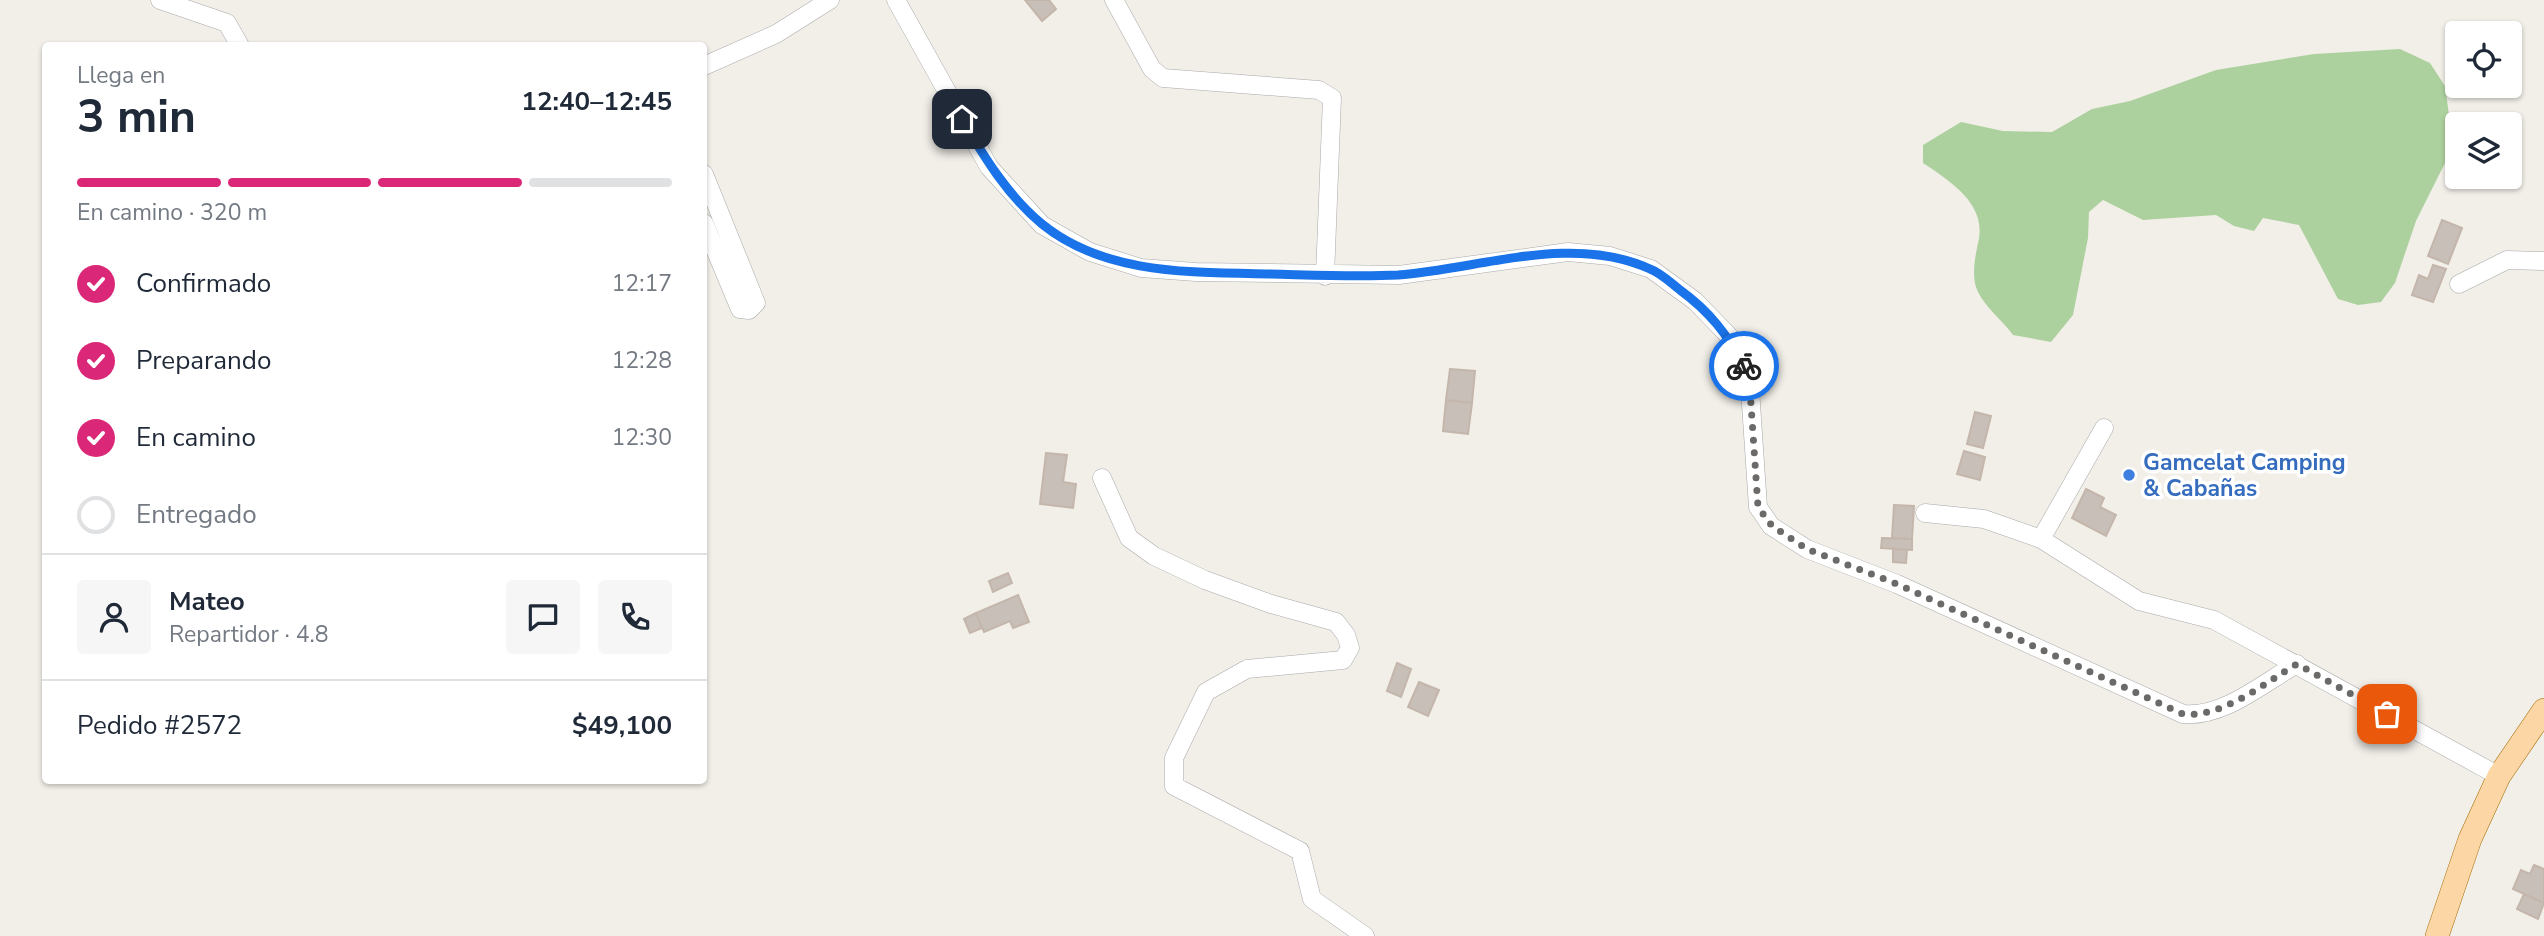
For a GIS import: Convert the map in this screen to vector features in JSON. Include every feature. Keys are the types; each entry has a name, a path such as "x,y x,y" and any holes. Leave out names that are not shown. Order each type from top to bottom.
{"main road":[{"path":"2437,936 2470,839 2499,776 2544,710"}],"street":[{"path":"160,0 227,23 238,42"},
{"path":"707,65 776,34 830,0"},
{"path":"896,0 989,167 1042,225 1090,252 1141,268 1325,276 1399,275 1568,252 1610,256 1651,269 1695,301 1728,335 1749,375 1758,507 1772,526 1807,549 1897,584 2183,714 2200,716 2216,711 2297,664"},
{"path":"1114,0 1152,69 1163,78 1320,90 1332,98 1325,276"},
{"path":"707,182 755,303 749,310 740,309 707,230"},
{"path":"2459,284 2507,260 2544,261"},
{"path":"2041,539 2104,428"},
{"path":"1102,478 1129,538 1154,556 1238,592 1336,622 1346,635 1350,648 1343,660 1247,669 1206,692 1174,758 1174,786 1300,850 1312,899 1366,936"},
{"path":"1925,513 1984,519 2041,539 2139,601 2214,620 2499,776"}],"green space":[{"path":"2400,49 2430,63 2445,86 2449,112 2445,112 2445,163 2416,221 2395,283 2381,302 2358,305 2338,299 2299,225 2263,218 2254,231 2234,226 2216,215 2143,220 2103,200 2089,212 2088,238 2073,315 2051,342 2013,335 1985,303 1974,279 1979,238 1976,213 1963,193 1923,163 1923,145 1961,122 2003,131 2052,132 2092,109 2130,101 2216,70 2314,54"}],"building":[{"path":"1025,0 1049,0 1056,9 1042,21"},
{"path":"2442,220 2462,228 2448,264 2428,256"},
{"path":"2433,265 2446,269 2433,302 2412,295 2419,275 2428,279"},
{"path":"1450,369 1475,371 1472,403 1446,400"},
{"path":"1446,400 1472,403 1468,434 1443,431"},
{"path":"1975,412 1991,416 1983,448 1967,444"},
{"path":"1964,451 1985,457 1980,480 1957,474"},
{"path":"1046,453 1067,455 1063,482 1076,484 1073,508 1040,504"},
{"path":"2086,489 2104,498 2100,507 2116,515 2106,536 2072,518"},
{"path":"1894,505 1914,506 1912,539 1892,538"},
{"path":"1882,538 1912,539 1912,550 1881,548"},
{"path":"1893,549 1907,550 1906,563 1893,562"},
{"path":"1008,573 1012,583 993,592 989,581"},
{"path":"1018,595 1029,622 1013,628 1010,621 984,632 976,613"},
{"path":"976,613 982,628 970,633 964,619"},
{"path":"1397,663 1411,669 1401,697 1387,691"},
{"path":"1419,682 1439,690 1428,716 1408,707"},
{"path":"2534,865 2544,869 2544,903 2513,889 2521,870 2530,874"},
{"path":"2524,894 2544,903 2538,919 2517,909"}],"way so far":[{"path":"1744,366 1749,375 1758,507 1772,526 1807,549 1897,584 2183,714 2200,716 2216,711 2297,664 2387,714"}],"place":[{"name":"Gamcelat Camping & Cabañas","path":"2129,475"}],"route":[{"path":"962,119 989,167 1042,225 1090,252 1141,268 1325,276 1399,275 1568,252 1610,256 1651,269 1695,301 1728,335 1744,366"}]}
